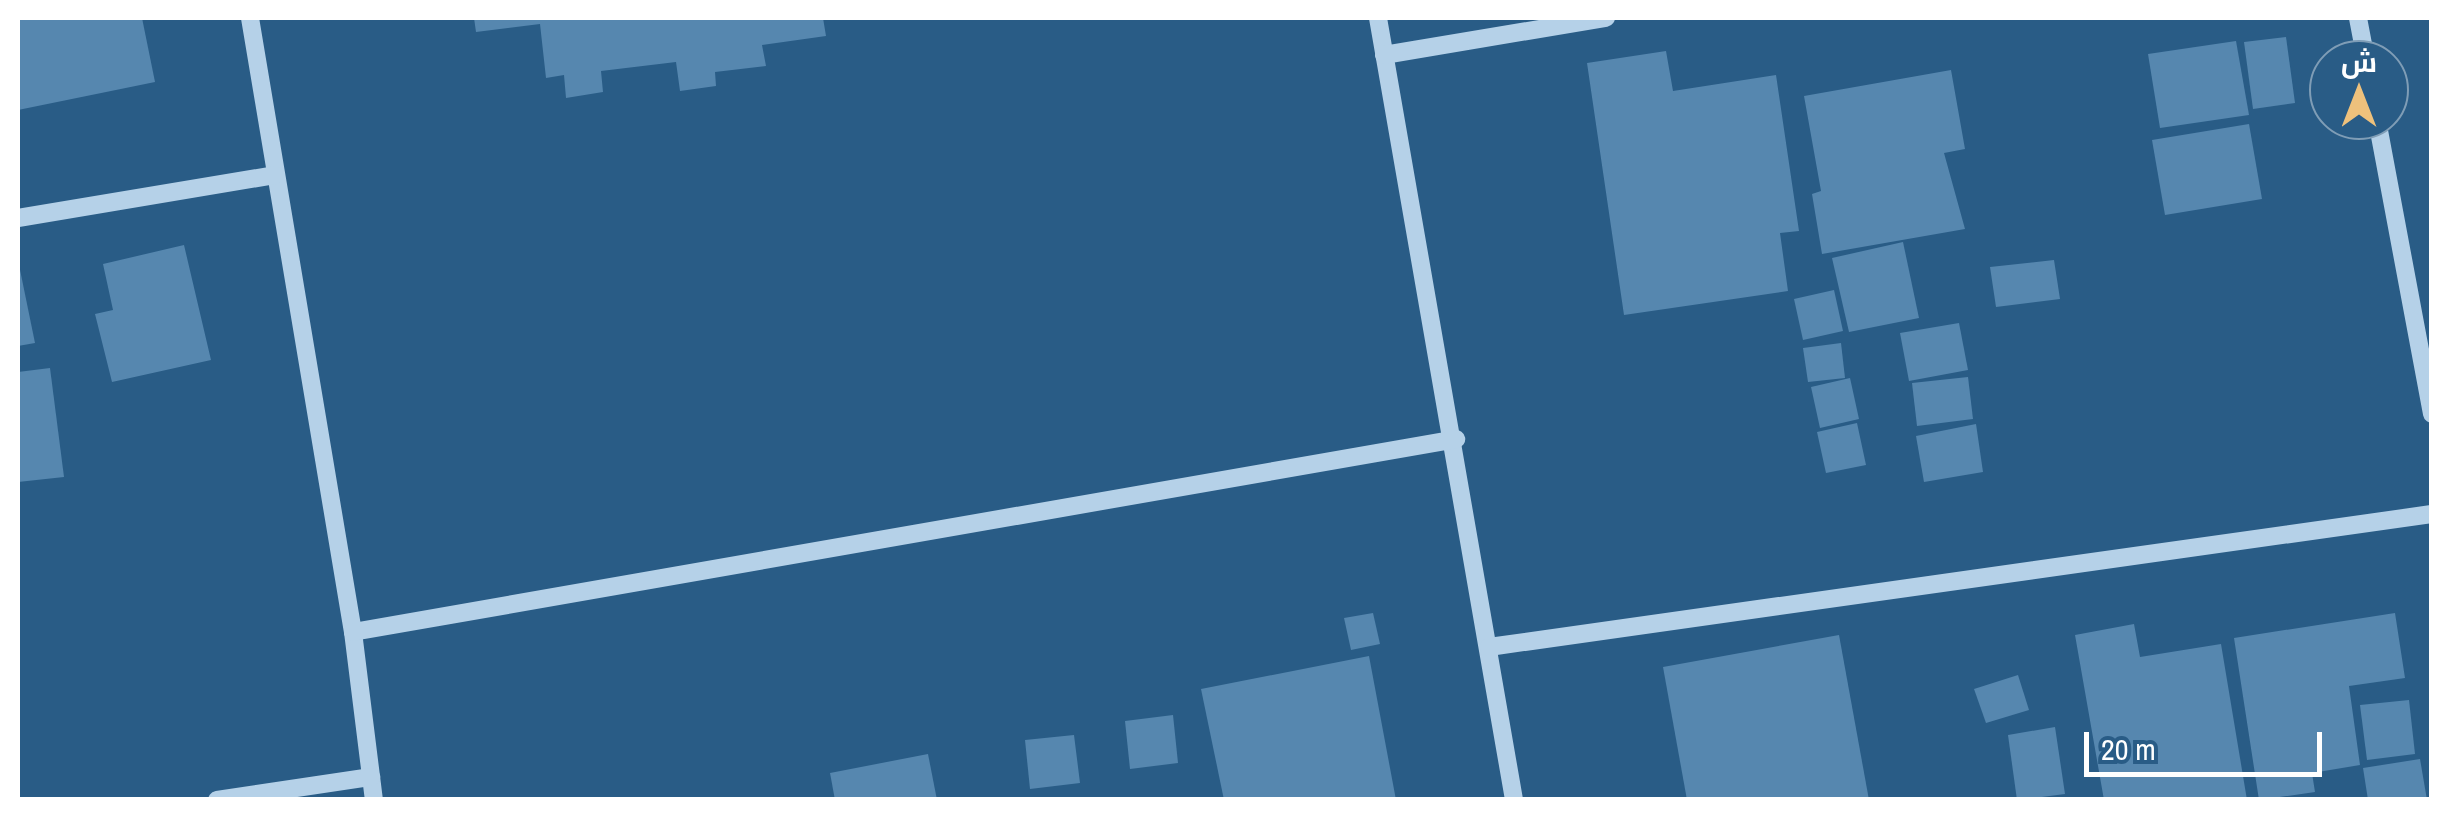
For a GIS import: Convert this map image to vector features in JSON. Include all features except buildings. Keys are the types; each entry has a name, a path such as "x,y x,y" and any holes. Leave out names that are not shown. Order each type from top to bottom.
{"street":[{"path":"250,18 353,632 374,800"},
{"path":"1378,18 1456,439 1514,800"},
{"path":"1384,55 1606,18"},
{"path":"2381,140 2432,414"},
{"path":"18,218 274,175"},
{"path":"353,632 1456,439"},
{"path":"1489,647 2432,514"},
{"path":"217,800 371,777"}]}
